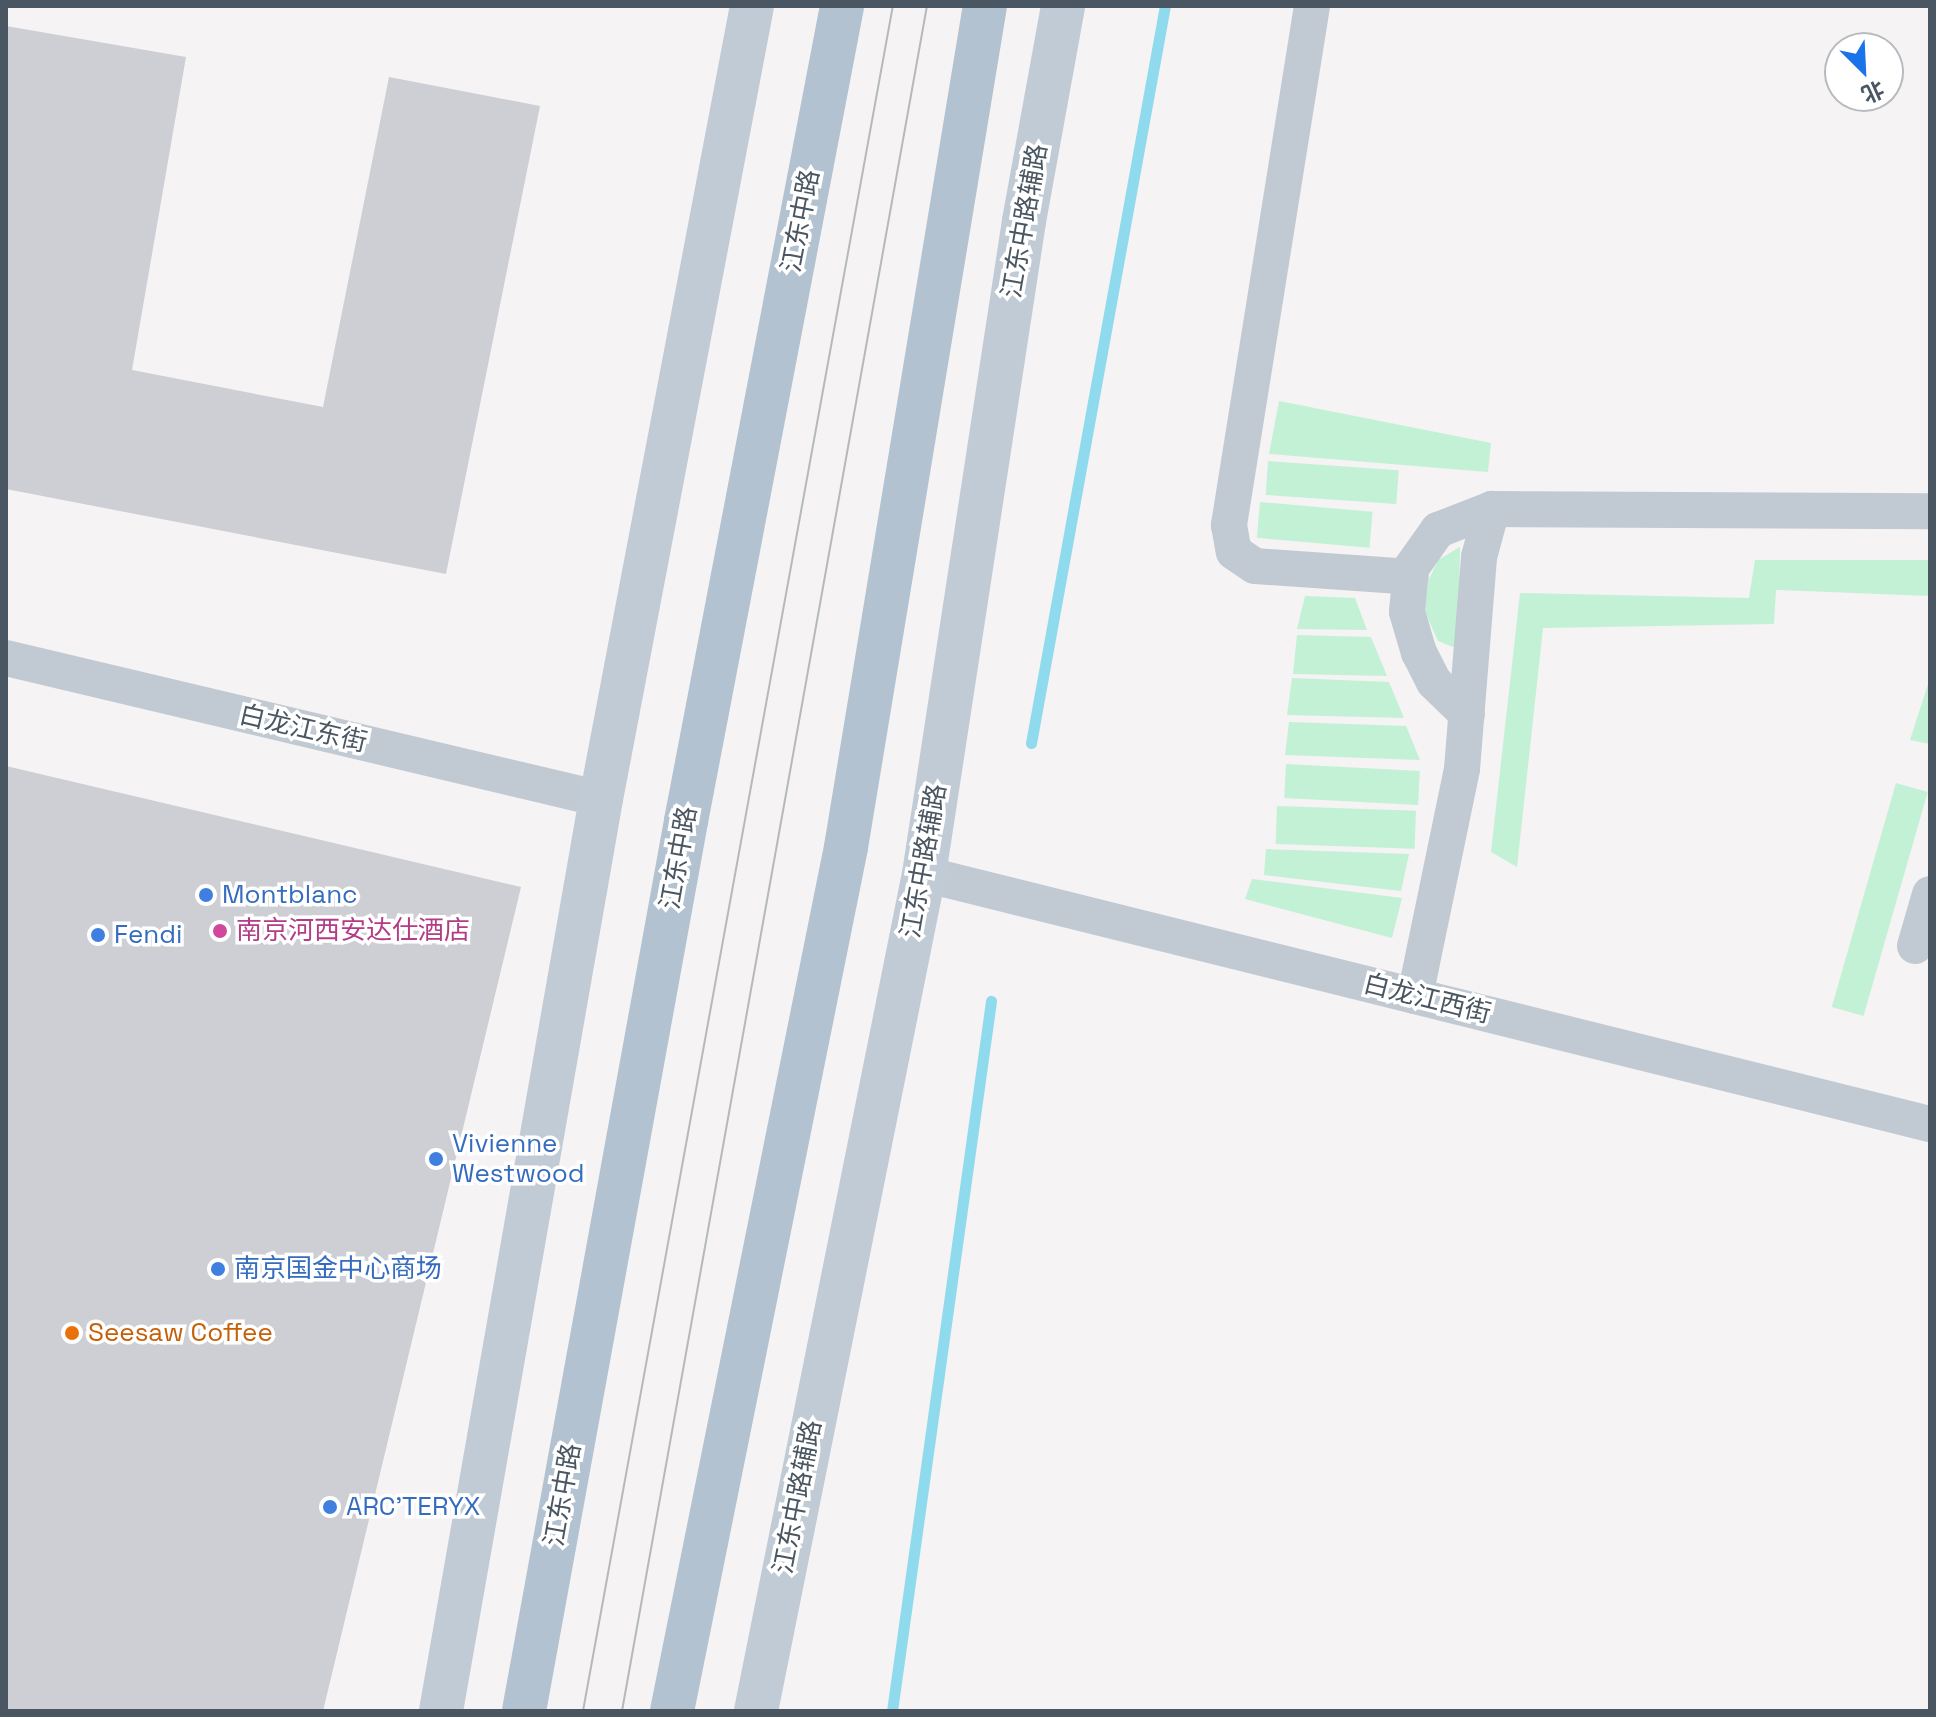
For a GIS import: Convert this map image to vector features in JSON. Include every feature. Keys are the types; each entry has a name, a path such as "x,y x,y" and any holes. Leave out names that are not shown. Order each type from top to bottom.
{"main road":[{"name":"江东中路","path":"524,1711 686,821 842,6"},
{"path":"672,1711 846,847 985,6"}],"street":[{"path":"441,1711 601,799 752,6"},
{"name":"江东中路辅路","path":"756,1711 924,874 1024,221 1063,6"},
{"path":"1312,6 1229,525 1234,552 1255,566 1411,577"},
{"path":"1415,996 1462,769 1479,557 1492,509"},
{"path":"1467,714 1434,682 1419,653 1407,612 1411,568 1438,530 1492,509 1930,511"},
{"name":"白龙江东街","path":"6,658 601,799"},
{"name":"白龙江西街","path":"924,874 1930,1124"},
{"path":"1915,946 1930,894"}],"green space":[{"path":"1279,401 1491,443 1488,472 1269,454"},
{"path":"1268,461 1399,470 1396,504 1266,495"},
{"path":"1260,502 1373,512 1369,548 1257,538"},
{"path":"1460,547 1458,649 1438,641 1426,614 1424,590 1438,560"},
{"path":"1755,560 1930,560 1930,596 1776,590 1774,624 1543,628 1517,867 1491,852 1520,593 1749,598"},
{"path":"1305,596 1355,598 1367,630 1297,629"},
{"path":"1297,635 1371,637 1387,676 1293,674"},
{"path":"1292,678 1389,682 1404,718 1287,715"},
{"path":"1930,678 1930,744 1910,740"},
{"path":"1289,722 1406,726 1420,760 1285,755"},
{"path":"1286,764 1420,771 1418,805 1284,798"},
{"path":"1896,783 1928,792 1863,1016 1832,1007"},
{"path":"1277,806 1416,811 1415,849 1276,844"},
{"path":"1266,849 1409,854 1401,891 1264,875"},
{"path":"1252,879 1402,898 1392,938 1245,899"}],"building":[{"path":"6,26 186,57 132,370 323,407 389,77 540,106 446,574 6,489"},
{"name":"南京国金中心商场","path":"6,766 521,887 323,1711 6,1711"}],"waterway":[{"path":"1031,743 1165,6"},
{"path":"892,1711 991,1001"}],"tram line":[{"path":"583,1711 893,6"},
{"path":"622,1711 927,6"}],"place":[{"name":"Montblanc","path":"206,895"},
{"name":"南京河西安达仕酒店","path":"220,931"},
{"name":"Fendi","path":"98,935"},
{"name":"Vivienne Westwood","path":"436,1159"},
{"name":"南京国金中心商场","path":"218,1269"},
{"name":"Seesaw Coffee","path":"72,1333"},
{"name":"ARC'TERYX","path":"330,1507"}]}
